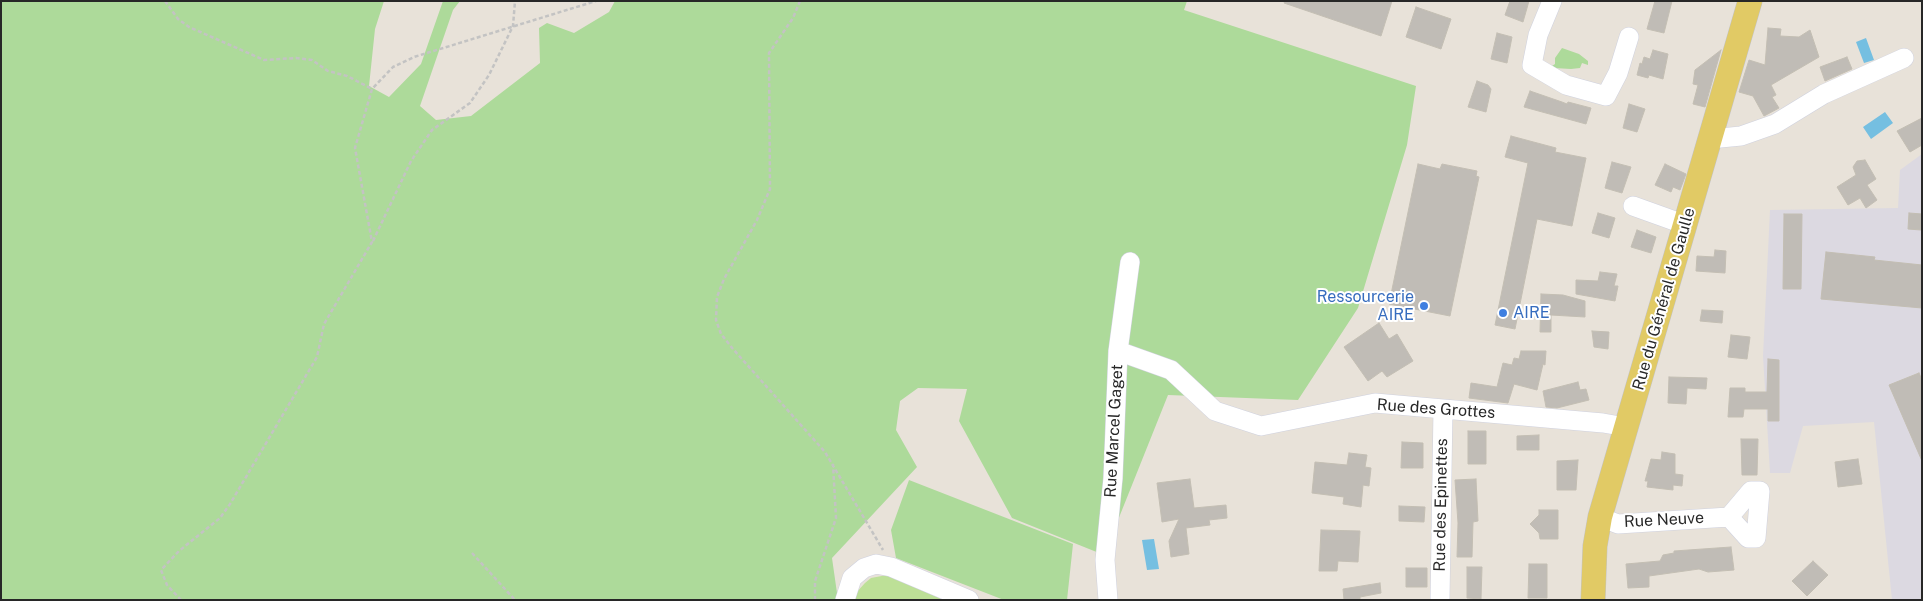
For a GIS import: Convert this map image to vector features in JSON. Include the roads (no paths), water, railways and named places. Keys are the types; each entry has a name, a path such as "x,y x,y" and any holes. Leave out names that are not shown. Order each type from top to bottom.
{"main road":[{"name":"Rue du Général de Gaulle","path":"1593,600 1595,546 1600,517 1750,1"}],"street":[{"path":"1552,1 1538,35 1532,65 1566,85 1606,96 1618,73 1629,38"},
{"path":"1710,139 1741,136 1775,124 1824,94 1904,58"},
{"path":"1633,206 1686,225"},
{"name":"Rue Marcel Gaget","path":"1108,600 1105,560 1113,478 1118,351 1130,262"},
{"name":"Rue des Grottes","path":"1118,351 1171,370 1216,411 1261,426 1375,403 1603,422 1626,427"},
{"name":"Rue des Epinettes","path":"1440,600 1442,409"},
{"name":"Rue Neuve","path":"1600,517 1618,524 1729,517"},
{"path":"845,600 852,578 864,568 876,564 891,567 969,600"}],"water":[{"path":"1866,38 1874,60 1864,63 1856,42"},
{"path":"1885,112 1893,123 1871,139 1863,127"},
{"path":"1154,539 1159,569 1147,570 1142,540"}],"place":[{"name":"Ressourcerie AIRE","path":"1424,306"},
{"name":"AIRE","path":"1503,313"}]}
